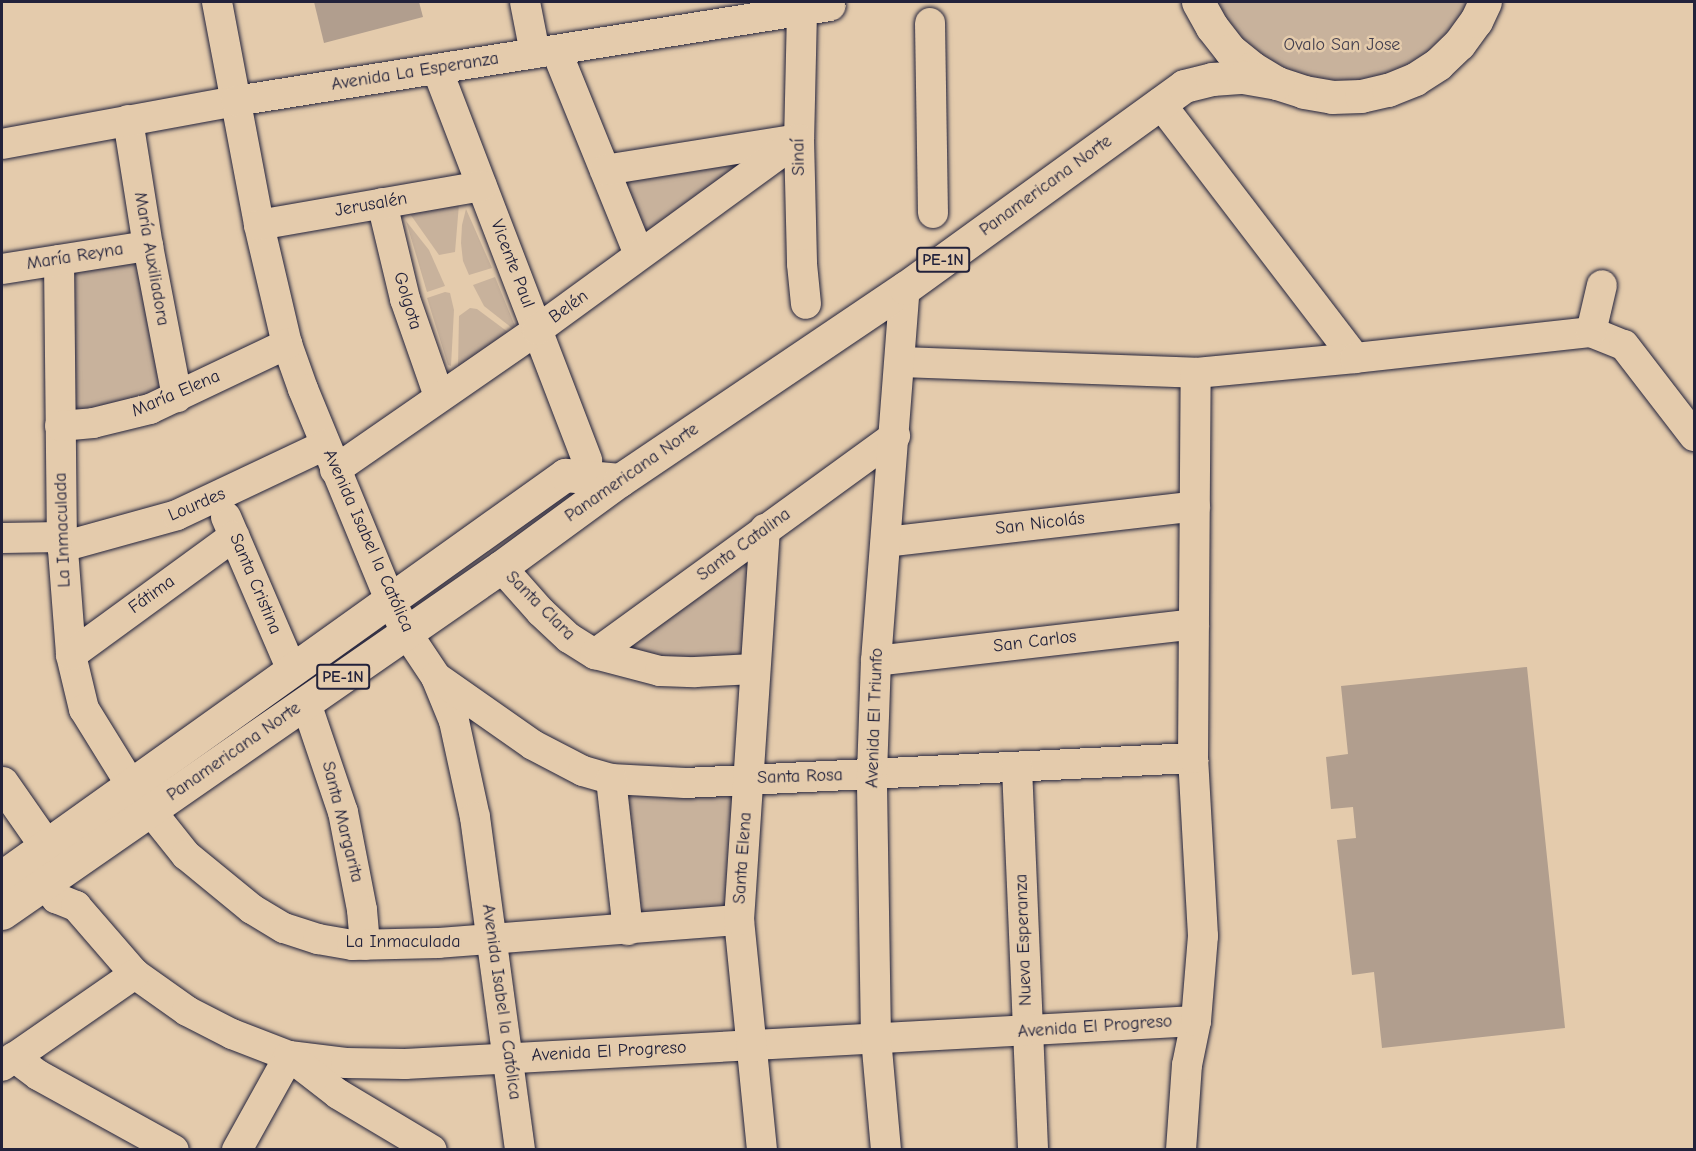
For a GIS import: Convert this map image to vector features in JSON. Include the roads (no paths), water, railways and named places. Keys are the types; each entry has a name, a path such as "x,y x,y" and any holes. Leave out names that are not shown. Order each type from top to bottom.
{"main road":[{"name":"PE-1N","path":"1198,2 1212,27 1230,50 1252,68 1277,83 1304,92 1332,97 1361,96 1388,90 1415,79 1438,64 1459,44 1476,21 1485,2"},
{"name":"Panamericana Norte","path":"2,913 36,867 140,797 306,703 501,567 620,480 905,288 1184,86 1212,79 1243,77 1277,83"},
{"name":"Panamericana Norte","path":"140,797 291,670 576,467"},
{"path":"576,467 620,480"},
{"name":"Avenida El Progreso","path":"2,783 36,867"},
{"name":"Avenida El Progreso","path":"2,820 36,867"}],"street":[{"name":"Avenida Isabel la Católica","path":"217,2 259,225 287,344 330,457 390,600 406,632 436,677 454,721 465,765 494,939 520,1149"},
{"path":"525,2 546,52 605,170 639,254"},
{"name":"Avenida La Esperanza","path":"2,144 236,101 546,52 708,14 816,8"},
{"name":"Sinaí","path":"806,304 802,264 799,139 816,8"},
{"path":"930,23 933,213"},
{"name":"Vicente Paul","path":"437,69 537,330 576,467"},
{"path":"1160,103 1355,358"},
{"name":"María Auxiliadora","path":"128,120 148,246 177,397"},
{"path":"605,170 799,139"},
{"name":"Belén","path":"330,457 439,396 537,330 799,139"},
{"name":"Jerusalén","path":"259,225 482,186"},
{"name":"Golgota","path":"382,203 405,299 439,396"},
{"name":"María Reyna","path":"2,268 148,246"},
{"name":"La Inmaculada","path":"59,260 62,542 70,655 84,709 140,797 186,855 252,909 284,928 318,939 365,945 494,939 739,920"},
{"path":"1591,332 1602,285"},
{"name":"Avenida El Triunfo","path":"886,1149 876,1039 872,774 876,661 905,288"},
{"path":"901,362 1196,374 1591,332 1624,345 1695,436"},
{"name":"María Elena","path":"60,426 123,416 150,409 287,344"},
{"path":"1182,1149 1187,1065 1196,1021 1203,936 1193,758 1196,374"},
{"name":"Santa Catalina","path":"595,654 894,436"},
{"name":"Lourdes","path":"2,538 62,542 177,515 330,457"},
{"name":"Santa Cristina","path":"218,498 291,670"},
{"name":"San Nicolás","path":"886,542 1195,506"},
{"name":"Santa Elena","path":"762,1149 739,920 765,529"},
{"name":"Fátima","path":"70,655 234,536"},
{"name":"Santa Clara","path":"501,567 562,632 595,654 660,671 754,669"},
{"name":"San Carlos","path":"876,661 1194,624"},
{"name":"Santa Rosa","path":"436,677 532,745 583,771 611,779 685,783 1193,758"},
{"name":"Santa Margarita","path":"306,703 343,812 362,910 365,945"},
{"name":"Nueva Esperanza","path":"1017,767 1033,1149"},
{"path":"611,779 628,930"},
{"name":"Avenida El Progreso","path":"36,867 56,898 76,906 135,974 187,1011 232,1034 289,1056 345,1063 405,1064 753,1044 1028,1032 1196,1021"},
{"path":"8,1062 135,974"},
{"path":"237,1149 289,1056 339,1094 432,1149"},
{"path":"8,1062 38,1075 174,1149"}],"park label":[{"name":"Ovalo San Jose","path":"1342,45"}]}
